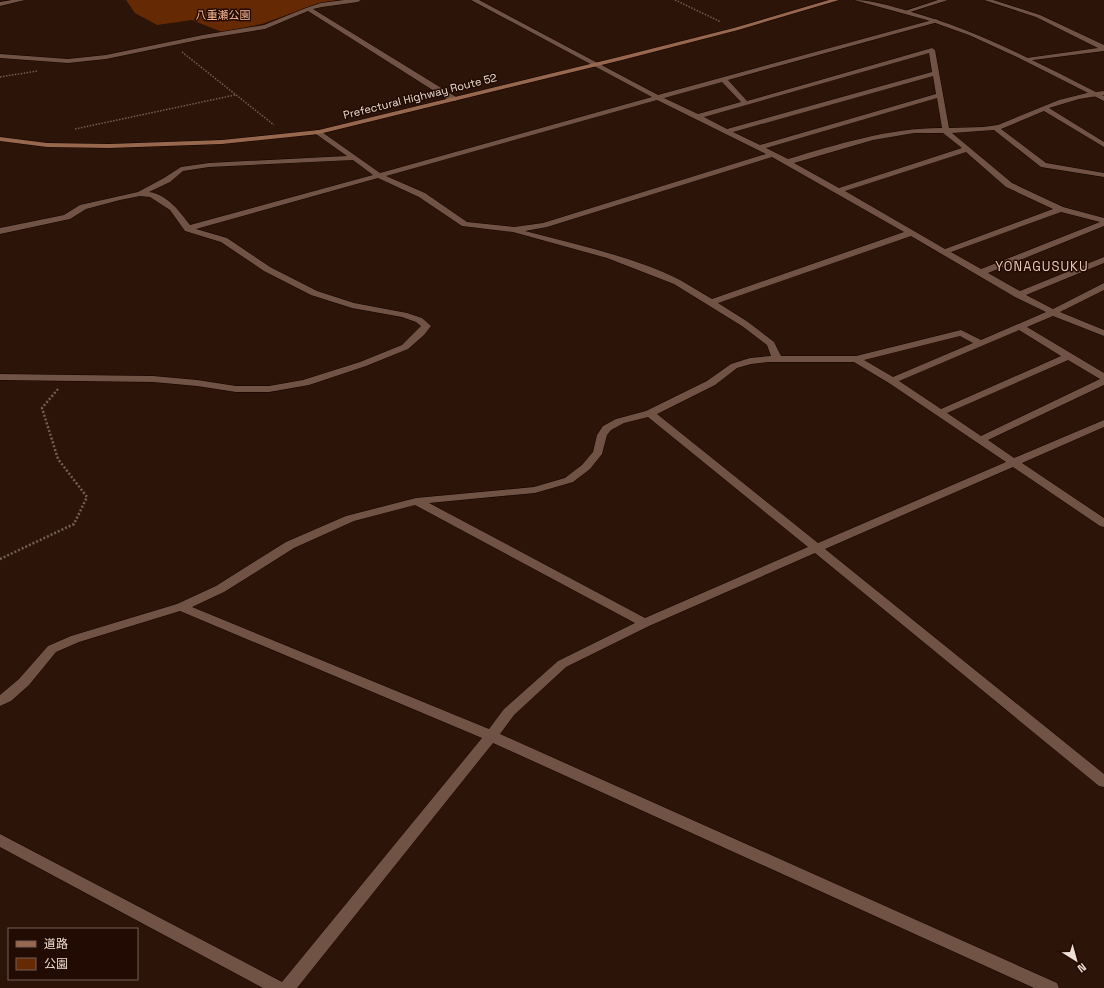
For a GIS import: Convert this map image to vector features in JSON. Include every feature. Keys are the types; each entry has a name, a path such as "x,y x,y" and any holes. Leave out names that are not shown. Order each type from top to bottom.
{"main road":[{"name":"Prefectural Highway Route 52","path":"0,139 47,145 86,146 189,144 319,132 597,65 736,29 836,0"}],"street":[{"path":"0,4 22,0"},
{"path":"0,56 68,61 80,60 265,27 321,5 358,0"},
{"path":"474,0 657,97 773,154 1052,313 1104,333"},
{"path":"857,0 906,12 970,33 1104,99"},
{"path":"906,12 945,0"},
{"path":"987,0 1038,16 1104,49"},
{"path":"308,9 453,99"},
{"path":"188,228 936,21"},
{"path":"1027,60 1104,49"},
{"path":"697,117 932,50 946,131 1009,185 1060,209 1104,222"},
{"path":"727,132 936,74"},
{"path":"723,79 745,103"},
{"path":"787,162 876,137 903,132 996,128 1066,99 1092,93 1104,93"},
{"path":"760,147 940,95"},
{"path":"1044,108 1104,145"},
{"path":"996,128 1044,164 1104,175"},
{"path":"319,132 380,176 422,196 465,224 514,230 638,266 677,282 745,324 771,344 778,360"},
{"path":"838,191 967,149"},
{"path":"514,230 551,223 773,154"},
{"path":"0,231 67,217 83,207 140,194 167,180 181,169 209,165 355,158"},
{"path":"0,377 153,379 197,383 236,389 269,389 305,383 363,364 405,347 421,334 426,326 420,320 404,315 352,305 314,293 267,269 224,240 188,228 174,208 152,195 140,194"},
{"path":"944,252 1060,209"},
{"path":"980,273 1104,222"},
{"path":"710,303 911,233"},
{"path":"1018,295 1104,260"},
{"path":"892,381 1052,313 1104,286"},
{"path":"1020,327 1104,377"},
{"path":"0,701 6,698 24,682 52,649 75,639 181,607 220,589 290,545 350,518 416,501 535,490 569,480 586,467 598,452 602,435 607,428 620,421 650,413 711,383 734,366 750,361 856,359 961,333 980,343"},
{"path":"940,413 1069,356"},
{"path":"856,359 892,381 1104,523"},
{"path":"980,440 1104,381"},
{"path":"650,413 1104,782"},
{"path":"287,988 509,712 562,664 645,623 1104,423"},
{"path":"416,501 645,623"},
{"path":"181,607 491,736 1051,988"},
{"path":"0,840 278,988"}],"path":[{"path":"675,0 736,29"},
{"path":"172,44 286,136"},
{"path":"75,129 235,95"},
{"path":"0,559 74,524 87,497 58,459 42,408 67,378"}],"green space":[{"name":"八重瀬公園","path":"126,0 339,0 319,3 262,24 222,32 192,20 157,25 135,13"}],"district":[{"name":"YONAGUSUKU","path":"1042,266"}]}
